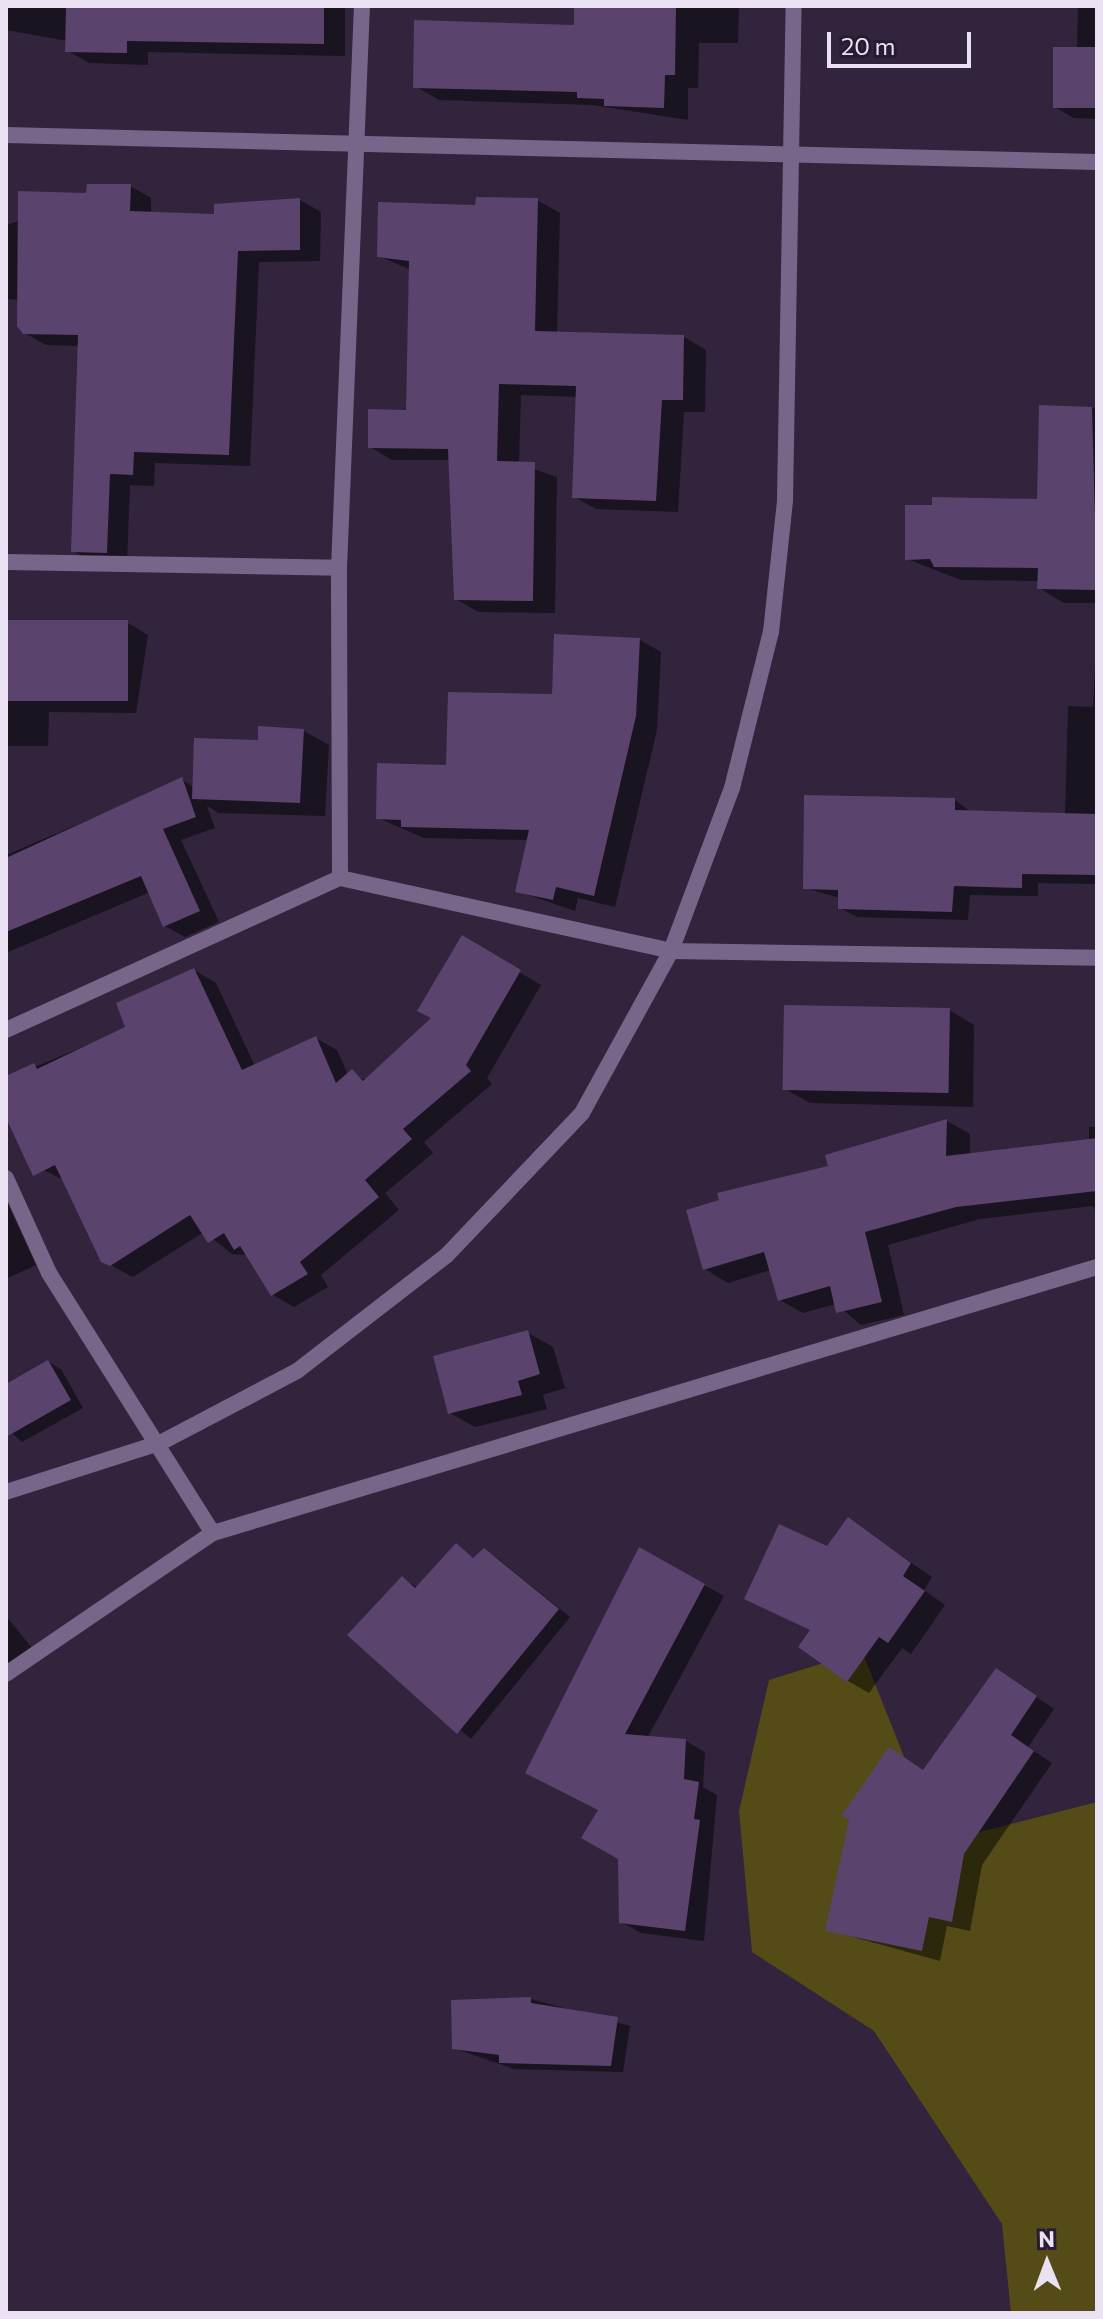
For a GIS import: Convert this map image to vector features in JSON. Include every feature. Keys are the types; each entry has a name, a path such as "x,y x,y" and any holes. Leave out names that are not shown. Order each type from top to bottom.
{"street":[{"path":"340,878 339,568 362,6"},
{"path":"6,1492 160,1443 297,1371 446,1256 582,1113 671,951 732,788 771,632 785,500 794,6"},
{"path":"6,135 358,140 789,156 1097,162"},
{"path":"6,562 339,568"},
{"path":"6,1030 340,878 671,951 1097,958"},
{"path":"6,1178 49,1273 160,1443 213,1533"},
{"path":"6,1674 213,1533 1097,1267"}],"shaded area":[{"path":"862,1651 907,1764 952,1839 1097,1802 1097,2313 1011,2313 1002,2224 874,2031 752,1952 739,1811 769,1680"}],"building":[{"path":"66,6 324,6 324,44 127,41 127,53 65,52"},
{"path":"574,6 676,6 675,75 665,75 664,108 604,106 604,99 577,98 577,92 413,88 414,20 574,25"},
{"path":"1053,47 1097,47 1097,108 1053,108"},
{"path":"87,184 131,184 130,211 214,214 214,204 300,198 300,250 238,251 229,455 134,452 133,475 110,474 107,553 71,552 78,335 23,334 17,326 18,191 86,193"},
{"path":"476,197 538,198 535,331 684,335 683,400 662,400 656,501 572,498 576,386 499,384 497,461 535,462 533,601 454,600 448,449 368,448 368,409 406,410 409,261 377,257 378,202 475,205"},
{"path":"1039,405 1092,407 1097,590 1037,589 1038,568 934,567 930,559 905,560 905,505 932,505 932,497 1037,499"},
{"path":"6,620 128,620 128,701 6,701"},
{"path":"554,634 640,638 636,716 594,896 556,887 553,900 515,892 529,830 401,827 401,820 376,819 377,763 446,765 448,692 552,694"},
{"path":"258,726 304,729 300,803 192,799 194,738 258,740"},
{"path":"182,777 196,817 163,829 200,911 163,927 141,876 6,932 6,858"},
{"path":"804,795 955,798 955,810 1097,814 1097,875 1022,874 1022,888 954,886 952,912 838,909 838,890 803,889"},
{"path":"462,935 521,970 466,1065 471,1071 403,1129 412,1139 365,1180 379,1197 300,1262 308,1274 271,1296 240,1246 234,1250 224,1233 208,1243 190,1215 110,1266 101,1262 55,1165 33,1176 6,1118 6,1076 34,1063 37,1069 125,1027 116,1003 194,968 242,1070 316,1036 336,1083 352,1069 363,1081 431,1018 417,1011"},
{"path":"784,1005 950,1008 948,1093 783,1090"},
{"path":"947,1119 946,1156 1097,1138 1097,1191 956,1207 865,1232 882,1302 836,1313 830,1286 778,1301 764,1252 703,1270 686,1210 719,1200 717,1193 828,1166 825,1155"},
{"path":"528,1330 540,1374 518,1381 522,1395 448,1414 433,1356"},
{"path":"48,1360 71,1400 6,1437 6,1384"},
{"path":"848,1517 911,1563 903,1576 925,1591 888,1643 879,1637 847,1682 798,1647 810,1630 744,1599 779,1524 827,1546"},
{"path":"456,1543 473,1558 484,1548 559,1609 457,1734 347,1635 402,1576 415,1588"},
{"path":"639,1547 705,1584 625,1734 686,1739 684,1779 699,1782 694,1819 700,1820 685,1931 619,1923 618,1859 581,1838 598,1810 525,1773"},
{"path":"996,1668 1037,1696 1011,1735 1034,1751 964,1854 952,1922 929,1917 922,1951 825,1931 849,1819 841,1816 889,1747 923,1770"},
{"path":"531,1997 531,2003 618,2017 611,2066 499,2063 499,2055 452,2049 451,2000"}]}
